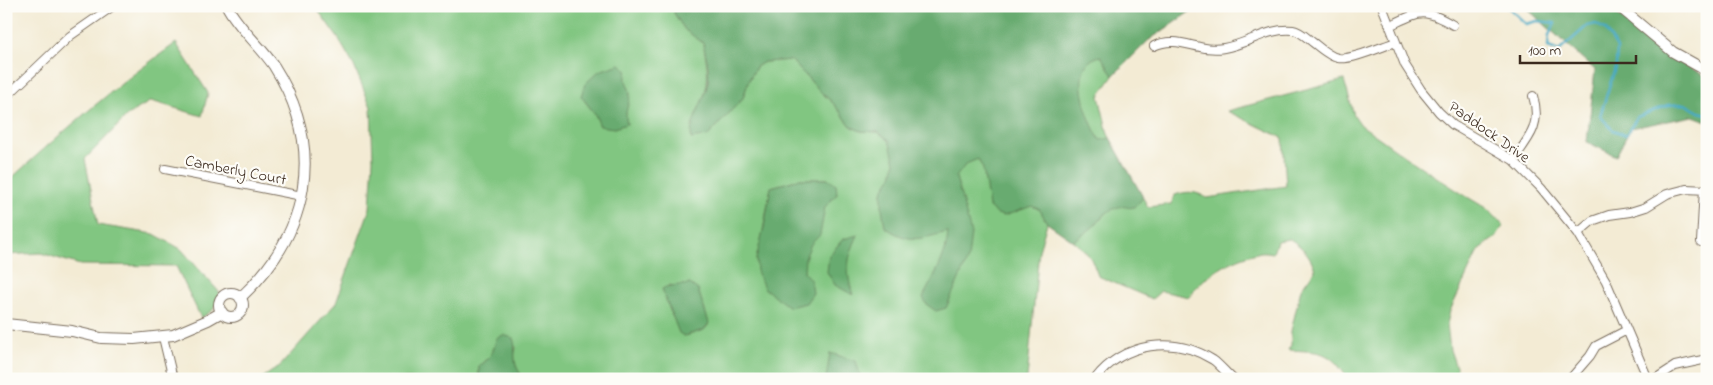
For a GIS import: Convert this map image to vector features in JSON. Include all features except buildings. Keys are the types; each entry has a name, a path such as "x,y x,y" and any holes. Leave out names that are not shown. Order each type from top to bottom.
{"street":[{"path":"6,97 70,36 113,6"},
{"path":"227,6 239,25 273,66 296,109 303,134 305,157 302,196 284,245 270,266 240,298"},
{"name":"Paddock Drive","path":"1382,6 1405,65 1421,90 1439,112 1453,125 1512,160 1541,188 1578,232 1606,281 1648,379"},
{"path":"1616,6 1673,52 1707,71"},
{"path":"1391,25 1424,13 1433,14 1453,25"},
{"path":"1154,46 1171,41 1204,49 1224,48 1284,29 1296,30 1338,58 1352,57 1396,42"},
{"path":"1512,160 1530,137 1536,120 1536,105 1533,96"},
{"name":"Camberly Court","path":"165,169 302,196"},
{"path":"1578,232 1592,222 1609,215 1646,208 1667,194 1686,189 1705,189 1700,242"},
{"path":"235,294 240,298 243,306 240,313 232,317 222,312 220,303 225,295 235,294"},
{"path":"6,324 72,331 101,338 134,339 174,335 197,326 222,312"},
{"path":"1570,379 1596,346 1627,330"},
{"path":"164,337 173,379"},
{"path":"1095,379 1115,359 1135,349 1151,344 1170,344 1200,353 1215,361 1233,379"},
{"path":"1655,379 1675,366 1707,358"}],"green space":[{"path":"315,6 677,6 674,13 685,30 703,42 707,63 707,79 704,95 696,114 708,136 743,98 756,67 764,62 791,60 833,103 852,127 861,131 878,132 889,140 891,147 1198,6 1149,40 1113,76 1099,96 1108,134 1148,207 1171,204 1175,195 1184,193 1191,192 1207,198 1286,186 1283,138 1227,111 1344,80 1354,115 1361,125 1415,163 1486,208 1504,225 1495,238 1479,249 1450,311 1447,324 1450,350 1462,379 1348,379 1335,362 1323,354 1288,350 1291,345 1291,331 1301,289 1315,270 1305,252 1290,239 1277,241 1273,253 1261,252 1238,259 1218,269 1201,282 1189,297 1161,291 1152,299 1098,276 1089,256 1073,241 1089,230 1106,214 1047,223 1039,251 1027,379 523,379 516,367 514,357 516,347 496,339 491,355 479,366 479,379 261,379 281,365 336,303 370,208 373,160 371,107 354,66 338,38","holes":["625,79 630,94 625,113 600,126 595,114 581,96","800,179 828,179 837,194 825,207 823,214 756,259 771,187","669,285 698,290 709,324 704,330 685,336 672,316 666,299"]},
{"path":"677,6 1198,6 1149,40 1113,76 1101,56 1090,61 1084,69 1082,94 1090,120 1100,140 1110,138 1143,197 1139,203 1132,207 1118,207 1106,213 1089,230 1073,241 1047,223 1040,210 1032,206 1004,216 997,214 989,207 983,169 978,159 966,164 956,177 971,233 968,259 946,308 936,311 926,304 923,297 943,258 948,232 923,238 909,238 894,233 885,227 882,191 892,176 895,162 889,140 878,132 861,131 852,127 833,103 791,60 764,62 756,67 743,98 708,136 691,139 695,118 708,81 707,59 703,43 685,30 674,13"},
{"path":"1524,6 1605,6 1610,9 1677,60 1707,77 1707,121 1693,116 1631,128 1616,156 1587,142 1595,70"},
{"path":"176,43 208,93 202,116 151,101 129,114 85,159 98,225 154,234 181,249 220,293 213,310 201,318 176,266 80,265 41,253 6,255 6,183 89,110"},
{"path":"620,64 627,70 626,81 630,91 626,115 627,124 614,128 600,126 595,114 581,96 585,84 599,71"},
{"path":"800,179 828,179 836,185 837,194 825,207 820,235 811,244 805,258 804,272 811,281 813,293 806,303 789,307 764,288 757,271 756,259 771,187"},
{"path":"858,235 848,264 853,295 835,285 827,272 829,256 843,239"},
{"path":"690,284 698,290 709,323 704,330 684,336 679,333 662,289"},
{"path":"503,335 513,338 516,365 523,379 479,379 479,366 491,355 496,339"},
{"path":"830,353 856,361 861,379 826,379"}],"waterway":[{"path":"1507,6 1526,24 1537,21 1555,23 1549,35 1548,47 1559,51 1587,26 1596,24 1606,30 1617,48 1616,65 1600,116 1613,130 1626,135 1637,117 1668,105 1685,104 1707,114"}]}
